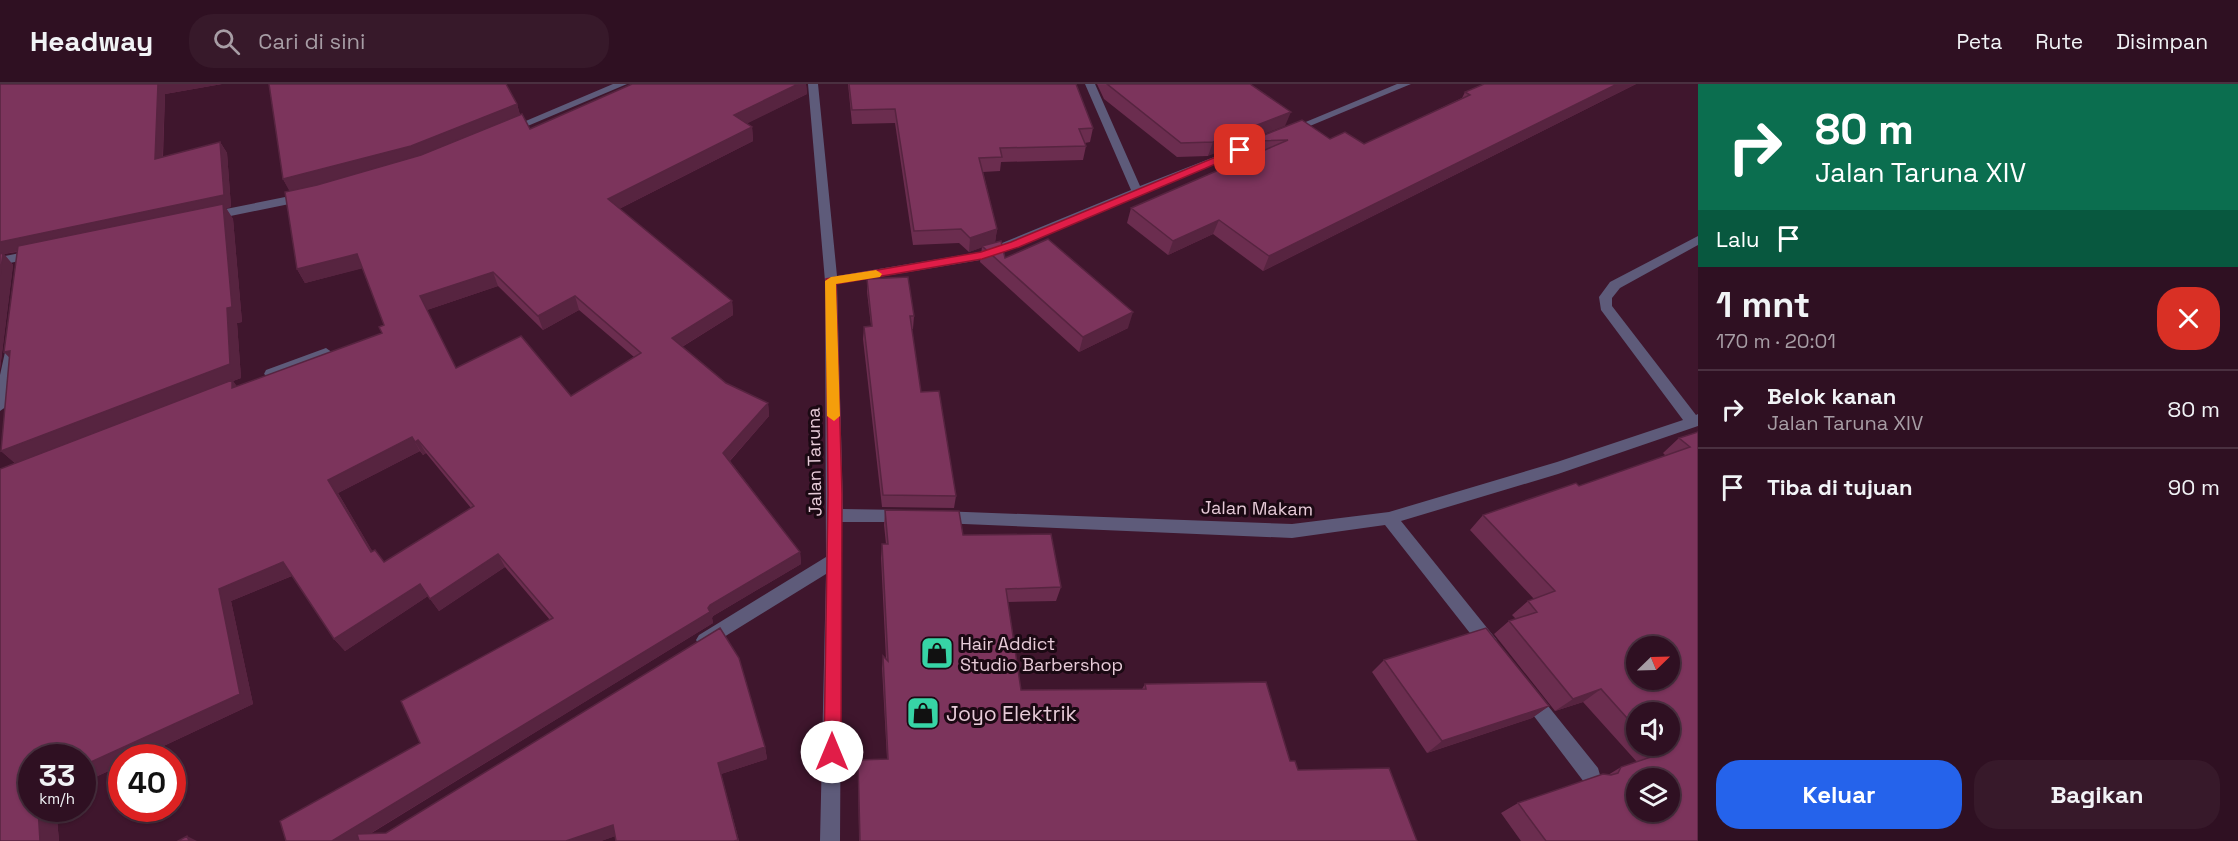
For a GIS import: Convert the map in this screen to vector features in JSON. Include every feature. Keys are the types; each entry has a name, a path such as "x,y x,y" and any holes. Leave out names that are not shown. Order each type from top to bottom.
{"street":[{"path":"497,135 603,88 622,84"},
{"name":"Jalan Taruna","path":"813,84 831,281 835,515 830,841"},
{"path":"1090,84 1137,192"},
{"path":"831,281 982,256 1406,84"},
{"path":"196,220 312,195"},
{"path":"1695,421 1606,307 1605,297 1615,285 1698,240"},
{"path":"0,261 22,262 46,251"},
{"path":"0,406 12,356 14,334"},
{"path":"261,378 326,353"},
{"name":"Jalan Makam","path":"835,515 920,516 1292,531 1389,518 1558,468 1695,421"},
{"path":"1389,518 1498,655"},
{"path":"692,648 833,561"},
{"path":"1519,683 1592,775"}],"building":[{"path":"0,84 158,84 155,159 220,142 224,195 0,242"},
{"path":"269,84 506,84 517,104 411,146 283,179"},
{"path":"632,84 798,84 734,115 752,127 608,199 732,301 672,338 726,383 768,403 723,453 800,552 710,605 708,608 710,612 332,841 286,841 280,821 420,743 401,701 553,618 498,554 430,599 420,584 334,639 283,562 219,589 240,694 130,744 108,744 108,754 96,760 96,744 18,744 18,822 39,822 40,841 0,841 0,469 232,380 232,388 382,333 379,327 384,325 357,254 297,269 285,192 421,155 522,114 530,129","holes":["493,272 538,316 575,296 641,353 571,396 521,336 456,368 420,296","412,437 415,442 418,440 474,506 384,562 375,550 371,552 328,480"]},
{"path":"849,84 1076,84 1093,128 1079,129 1086,146 1000,148 1002,157 979,158 997,229 970,238 961,229 914,231 895,109 852,110"},
{"path":"1107,84 1250,84 1291,112 1213,142 1181,143"},
{"path":"1484,84 1617,84 1269,256 1219,220 1173,241 1131,208 1288,140 1249,141 1302,120 1330,139 1345,132 1364,144 1470,95 1465,92"},
{"path":"223,204 232,307 227,308 230,364 1,451 10,351 4,352 18,246"},
{"path":"1048,239 1133,312 1083,337 982,246 1001,241 1005,258"},
{"path":"3,253 0,277 0,254"},
{"path":"908,277 914,316 910,316 921,392 939,391 956,496 883,495 864,327 872,326 867,279"},
{"path":"1698,432 1698,841 1546,841 1518,803 1603,774 1618,773 1621,767 1654,756 1680,756 1680,702 1626,702 1626,717 1601,689 1573,699 1509,621 1537,612 1528,601 1555,591 1483,515 1576,483 1579,486 1690,447 1679,438"},
{"path":"885,510 959,511 963,535 1051,534 1061,587 1006,589 1021,690 1146,689 1145,684 1266,682 1290,761 1295,761 1298,770 1389,768 1417,841 860,841 858,760 888,759 883,656 888,661 882,544 888,544"},
{"path":"720,628 739,658 765,747 718,763 738,840 616,841 613,825 566,841 359,841 357,834 386,833"},
{"path":"1486,628 1549,706 1442,741 1384,660"},
{"path":"187,836 189,841 178,841"}],"slow traffic":[{"path":"834,416 831,281 876,274"}],"place":[{"name":"Hair Addict Studio Barbershop","path":"937,653"},
{"name":"Joyo Elektrik","path":"923,713"}],"route":[{"path":"832,752 835,494 831,281 982,256 1240,150"}]}
